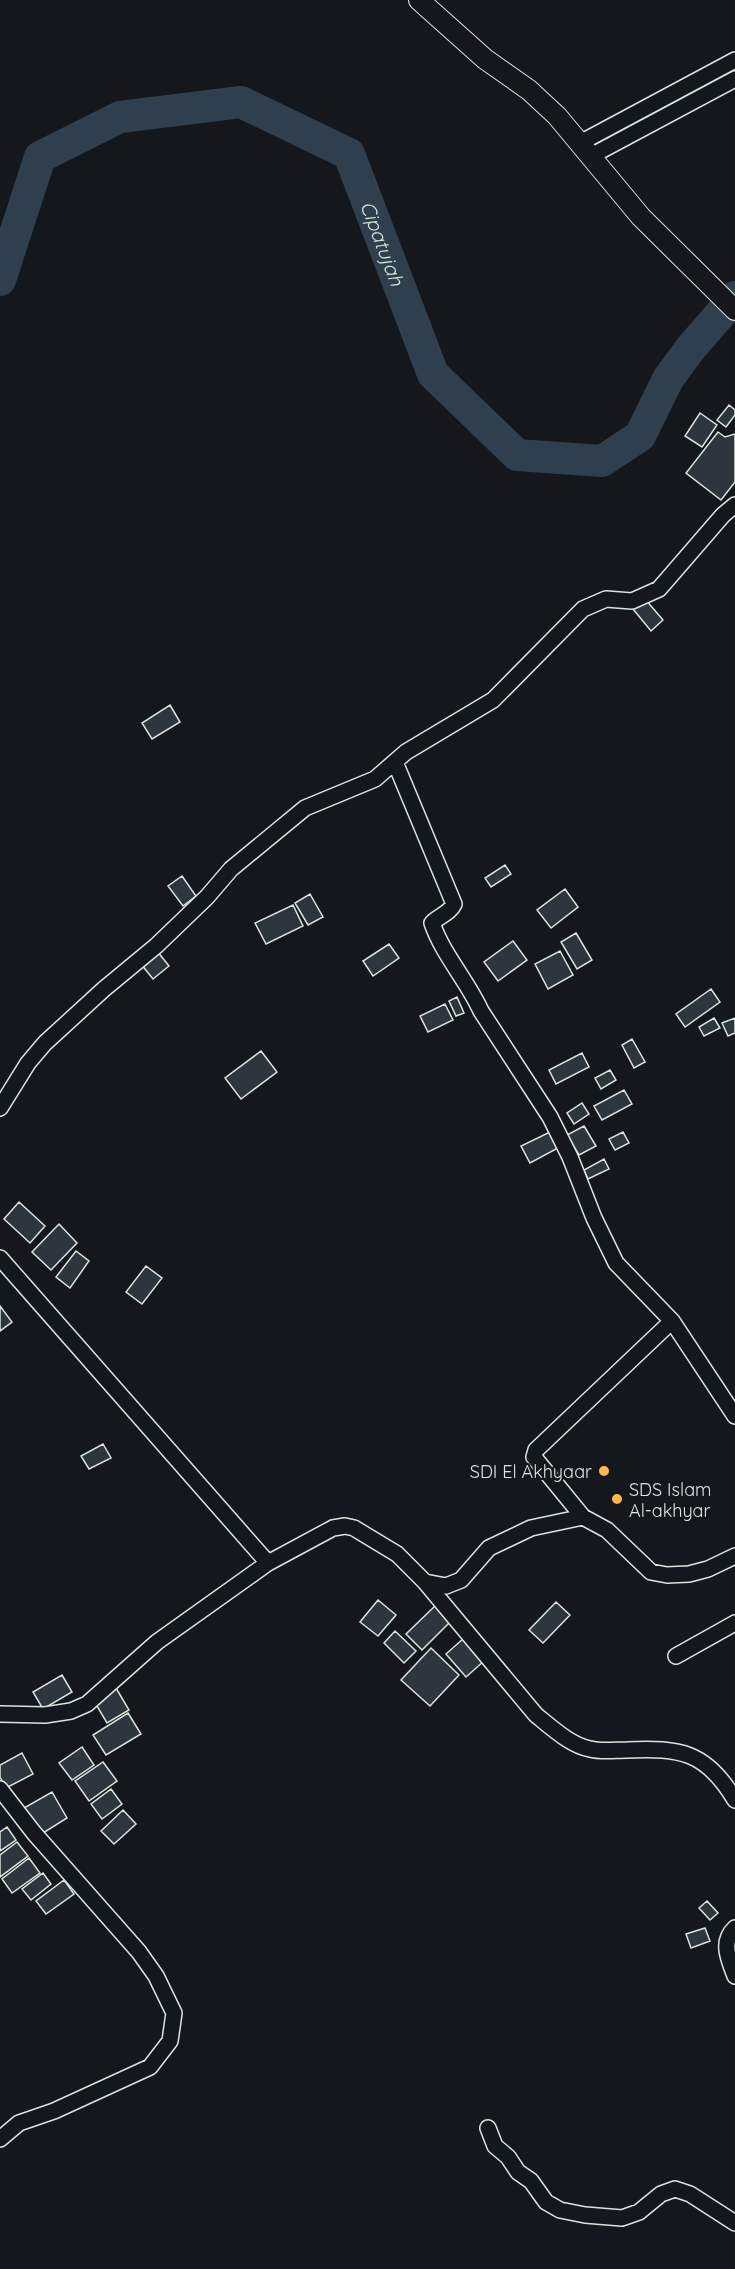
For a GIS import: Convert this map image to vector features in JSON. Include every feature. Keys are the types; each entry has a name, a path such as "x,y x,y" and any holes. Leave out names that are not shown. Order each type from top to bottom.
{"street":[{"path":"419,0 485,60 529,90 557,116 642,217 735,310"},
{"path":"586,150 735,60"},
{"path":"586,150 735,79"},
{"path":"0,1108 28,1063 45,1043 104,988 156,946 207,897 231,868 305,808 375,779 406,752 494,700 584,609 606,600 632,601 659,590 723,515 735,505"},
{"path":"395,762 454,904 451,909 437,917 432,923 437,939 550,1117 616,1263 672,1321 735,1416"},
{"path":"0,1258 268,1563"},
{"path":"672,1321 536,1450 534,1457 583,1517 607,1530 651,1572 667,1575 689,1574 708,1569 735,1556"},
{"path":"425,1582 446,1586 461,1580 489,1548 531,1528 583,1517"},
{"path":"0,1714 45,1715 71,1711 87,1704 157,1642 268,1563 333,1528 345,1526 354,1528 397,1554 425,1582 536,1715 552,1728 589,1749 654,1749 689,1754 709,1767 727,1786 735,1800"},
{"path":"676,1656 735,1623"},
{"path":"0,1789 40,1840 140,1953 156,1976 174,2013 174,2028 170,2041 150,2067 54,2111 19,2123 0,2139"},
{"path":"735,1928 726,1943 735,1976"},
{"path":"488,2128 495,2146 508,2157 518,2172 531,2181 546,2202 560,2210 622,2218 639,2212 661,2194 675,2189 690,2194 735,2223"}],"building":[{"path":"729,405 735,410 735,415 726,427 717,420"},
{"path":"700,413 717,425 702,447 685,436"},
{"path":"718,432 725,437 735,434 735,482 721,500 686,473"},
{"path":"645,599 663,620 651,631 633,609"},
{"path":"170,705 180,722 152,739 142,723"},
{"path":"505,865 511,874 491,887 485,878"},
{"path":"182,876 196,896 183,906 168,886"},
{"path":"565,889 578,907 551,928 537,910"},
{"path":"310,894 323,917 308,925 295,903"},
{"path":"293,905 303,926 266,944 255,923"},
{"path":"576,933 592,960 577,969 561,942"},
{"path":"513,941 527,960 498,981 484,962"},
{"path":"389,944 399,958 373,976 363,961"},
{"path":"157,951 169,966 153,979 141,964"},
{"path":"560,951 573,975 548,989 535,964"},
{"path":"711,989 720,1002 685,1027 676,1014"},
{"path":"457,997 464,1013 456,1016 449,1001"},
{"path":"445,1004 453,1020 428,1032 420,1016"},
{"path":"714,1018 720,1028 704,1036 699,1027"},
{"path":"735,1018 735,1033 728,1036 722,1023"},
{"path":"632,1039 645,1062 634,1068 622,1045"},
{"path":"261,1051 277,1072 241,1099 225,1078"},
{"path":"582,1053 589,1067 556,1084 549,1070"},
{"path":"610,1070 616,1080 601,1089 595,1078"},
{"path":"624,1090 632,1104 602,1120 594,1106"},
{"path":"582,1103 589,1114 574,1124 567,1113"},
{"path":"584,1126 596,1146 579,1155 567,1135"},
{"path":"550,1132 558,1148 530,1163 521,1146"},
{"path":"623,1132 629,1143 615,1150 609,1139"},
{"path":"604,1159 609,1169 588,1179 584,1170"},
{"path":"19,1202 45,1226 30,1243 4,1219"},
{"path":"59,1224 77,1243 51,1270 32,1252"},
{"path":"76,1251 89,1261 70,1288 56,1277"},
{"path":"146,1266 162,1278 142,1304 126,1292"},
{"path":"0,1306 12,1322 0,1331"},
{"path":"103,1444 111,1458 89,1469 81,1456"},
{"path":"378,1600 396,1615 378,1636 360,1622"},
{"path":"556,1602 570,1615 543,1643 529,1630"},
{"path":"435,1606 451,1621 422,1650 406,1634"},
{"path":"395,1631 416,1651 404,1663 384,1643"},
{"path":"464,1638 484,1661 466,1677 446,1654"},
{"path":"431,1648 459,1675 430,1706 401,1680"},
{"path":"62,1675 72,1692 43,1709 33,1692"},
{"path":"116,1688 129,1710 107,1723 94,1701"},
{"path":"128,1713 141,1734 106,1755 93,1735"},
{"path":"82,1747 94,1765 72,1780 59,1763"},
{"path":"22,1753 33,1774 6,1788 0,1777 0,1765"},
{"path":"103,1762 117,1781 89,1801 75,1781"},
{"path":"111,1789 122,1804 102,1819 91,1804"},
{"path":"52,1792 67,1818 40,1835 24,1808"},
{"path":"123,1810 136,1824 114,1844 101,1831"},
{"path":"7,1827 16,1840 0,1851 0,1832"},
{"path":"17,1842 28,1856 0,1877 0,1855"},
{"path":"29,1858 40,1873 12,1893 2,1879"},
{"path":"43,1873 51,1884 31,1900 22,1889"},
{"path":"64,1880 74,1894 46,1914 36,1901"},
{"path":"707,1901 718,1913 710,1920 699,1908"},
{"path":"705,1928 710,1941 691,1948 686,1934"}],"waterway":[{"name":"Cipatujah","path":"0,280 40,157 120,117 241,102 349,154 433,374 517,455 602,461 640,436 668,379 690,349 735,297"}],"place":[{"name":"SDI El Akhyaar","path":"604,1471"},
{"name":"SDS Islam Al-akhyar","path":"617,1499"}]}
